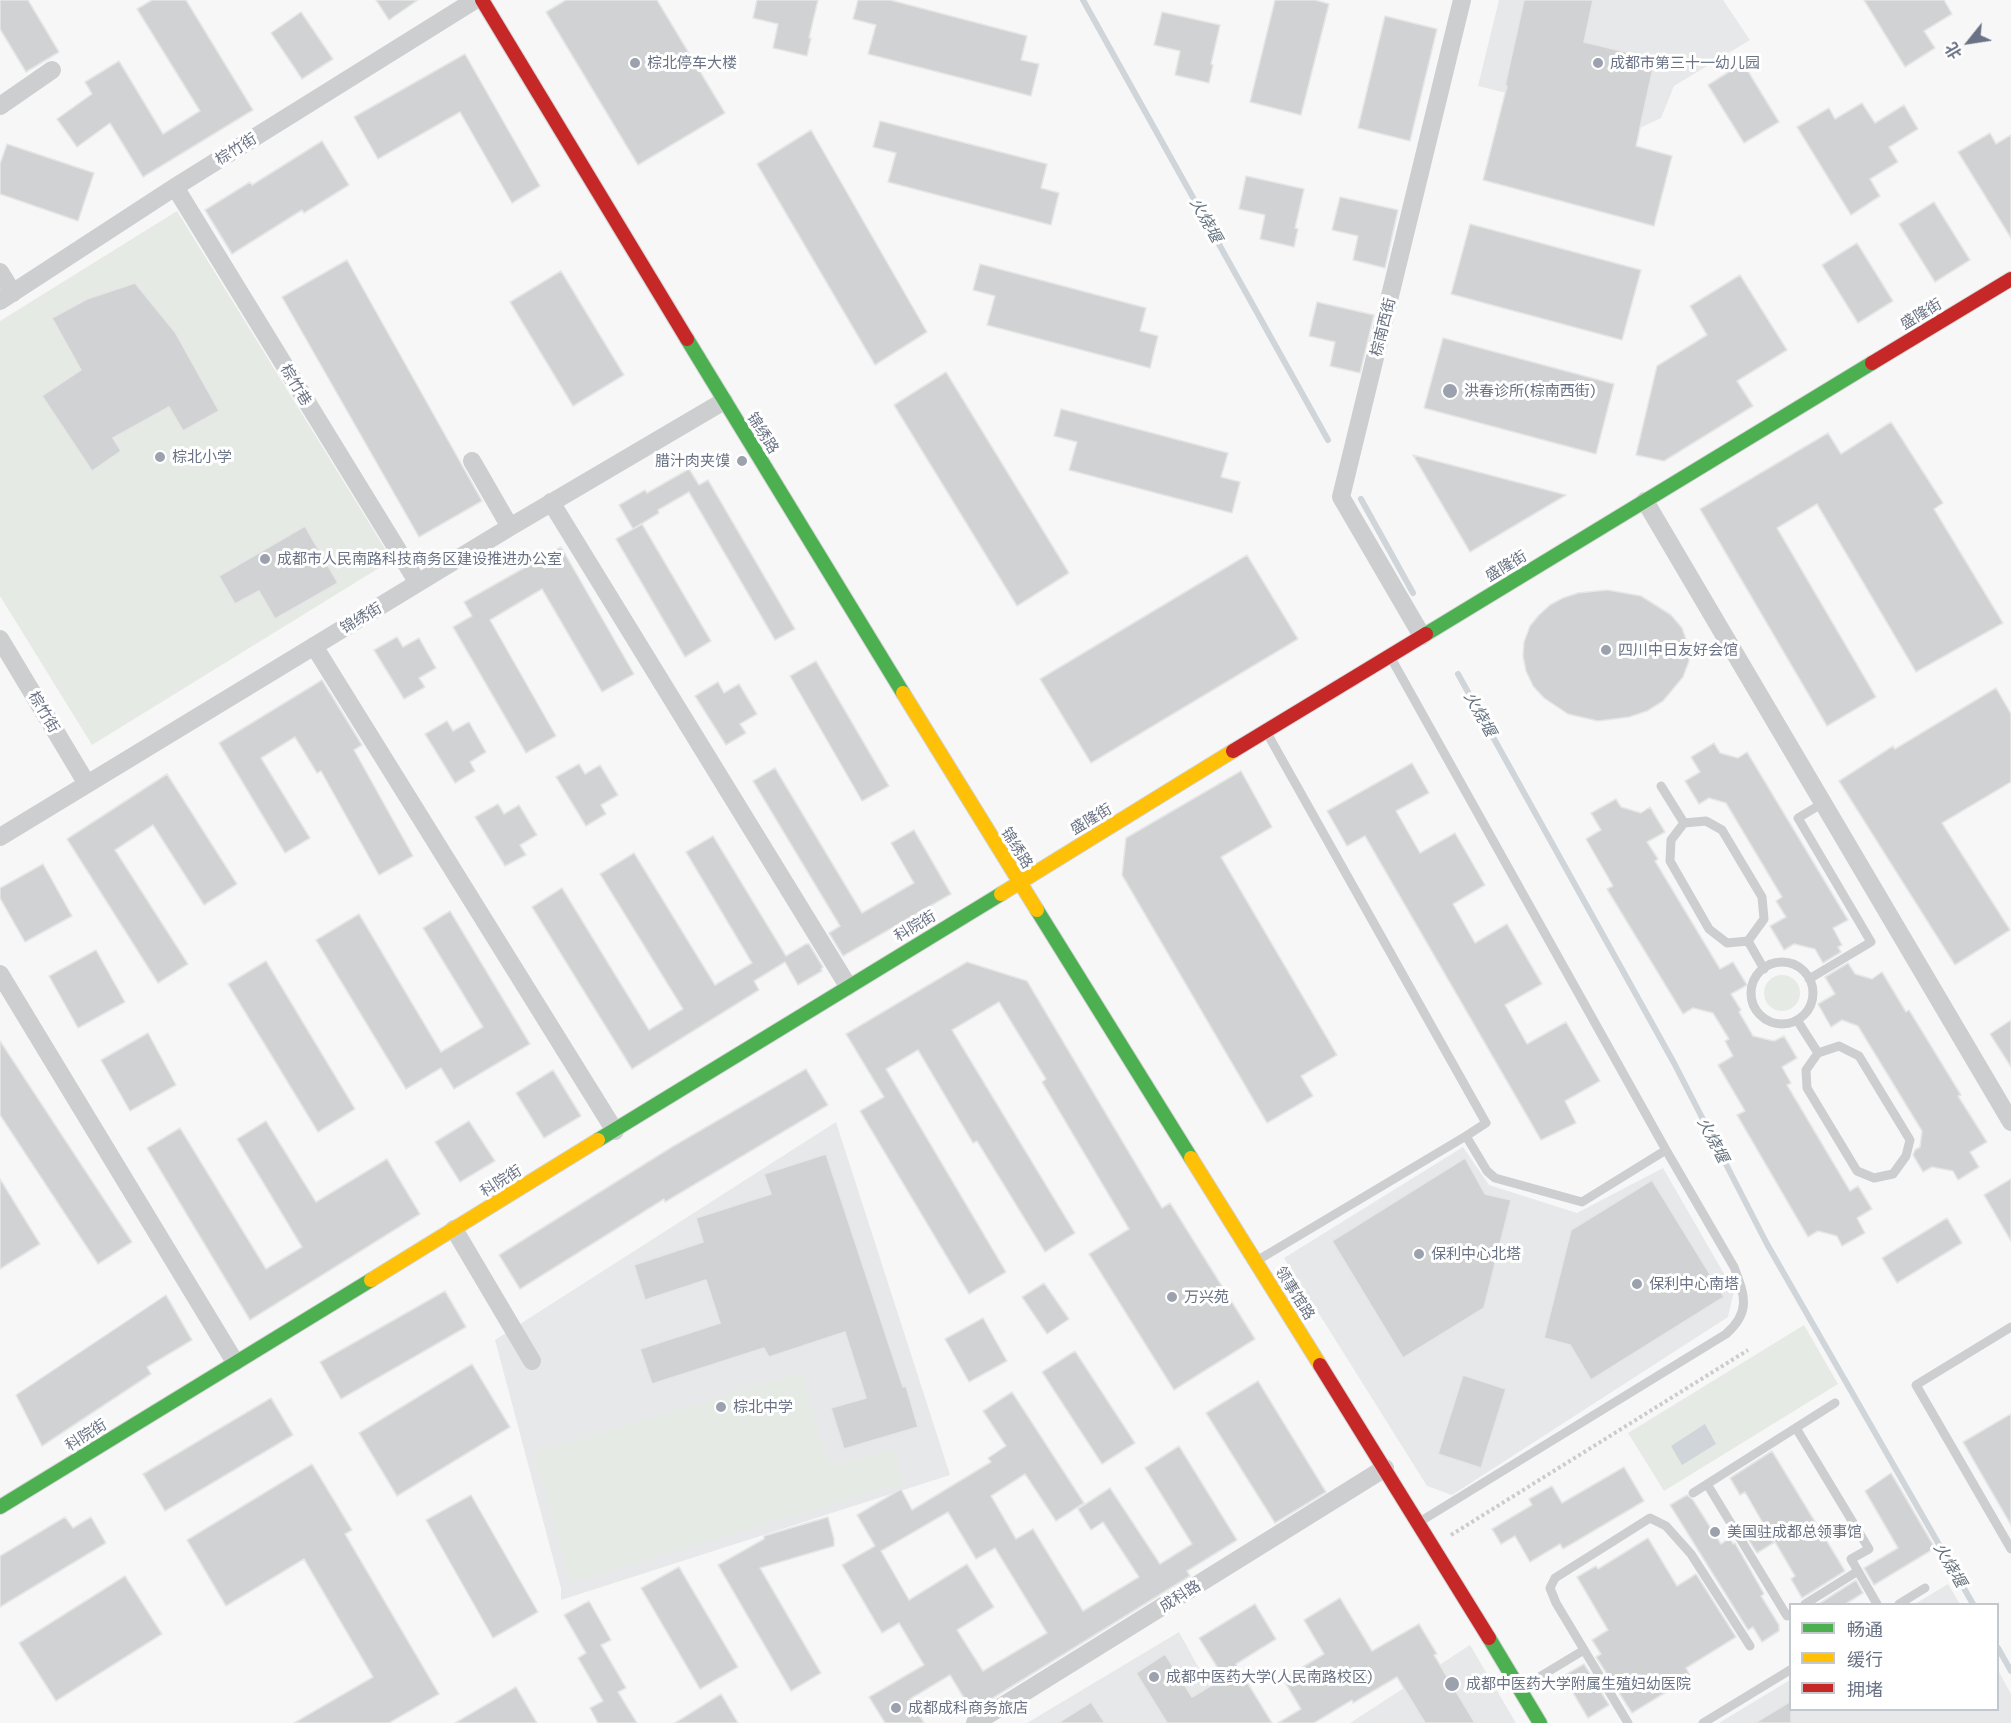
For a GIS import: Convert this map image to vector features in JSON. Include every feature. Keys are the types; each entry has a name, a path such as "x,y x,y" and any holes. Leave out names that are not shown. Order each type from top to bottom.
{"street":[{"name":"棕竹街","path":"7,297 175,187 475,0"},
{"name":"锦绣路","path":"482,0 723,401 1019,882"},
{"name":"棕南西街","path":"1422,636 1341,497 1462,0"},
{"path":"0,106 52,70"},
{"name":"棕竹巷","path":"175,187 418,583"},
{"path":"0,272 7,297"},
{"name":"盛隆街","path":"1019,882 2011,279"},
{"name":"锦绣街","path":"0,837 551,502 723,401"},
{"path":"472,461 510,527"},
{"path":"1645,501 2011,1122"},
{"path":"551,502 848,986"},
{"name":"棕竹街","path":"0,639 87,784"},
{"path":"314,646 615,1131"},
{"name":"科院街","path":"0,1507 1019,882"},
{"name":"领事馆路","path":"1019,882 1419,1522 1540,1723"},
{"path":"0,974 235,1362"},
{"path":"454,1230 532,1361"},
{"name":"成科路","path":"975,1723 1385,1468"}],"lane":[{"path":"1389,656 1734,1267 1745,1304 1738,1323 1726,1334 1419,1522"},
{"path":"1256,1262 1486,1123 1266,731"},
{"path":"1661,786 1684,823"},
{"path":"1809,979 1871,942 1798,818 1823,803"},
{"path":"1706,821 1722,830 1762,897 1764,920 1748,941 1726,943 1710,929 1670,861 1671,840 1684,823 1706,821"},
{"path":"1748,941 1764,969"},
{"path":"1776,963 1786,963 1804,971 1809,979 1813,989 1812,999 1809,1009 1797,1020 1783,1024 1772,1022 1756,1010 1752,1001 1752,991 1754,981 1764,969 1776,963"},
{"path":"1797,1020 1818,1053"},
{"path":"1839,1046 1858,1056 1910,1140 1906,1156 1893,1174 1874,1178 1857,1171 1807,1088 1806,1070 1818,1053 1839,1046"},
{"path":"1466,1136 1487,1171 1495,1178 1582,1202 1666,1150"},
{"path":"2011,1327 1916,1385 2011,1549"},
{"path":"1693,1493 1835,1403"},
{"path":"1796,1428 1869,1549 1851,1559 1876,1603"},
{"path":"1707,1484 1787,1616 1789,1615"},
{"path":"1628,1723 1556,1603 1550,1587 1555,1578 1650,1518 1666,1526 1691,1554 1750,1646"},
{"path":"1808,1603 1858,1571"},
{"path":"1902,1603 1925,1588"},
{"path":"1519,1689 1584,1650"},
{"path":"1703,1723 1789,1671"}],"path":[{"path":"1433,1546 1748,1350"}],"shaded area":[{"name":"成都市第三十一幼儿园","path":"1499,0 1723,0 1750,40 1674,86 1661,118 1642,127 1478,86"},
{"path":"177,211 392,560 92,745 0,596 0,321"},
{"path":"1782,975 1795,980 1800,993 1795,1006 1782,1011 1769,1006 1764,993 1769,980"},
{"name":"棕北中学","path":"836,1122 950,1475 561,1600 561,1588 495,1340"},
{"path":"1463,1147 1489,1185 1577,1213 1663,1168 1734,1291 1728,1317 1452,1495 1427,1486 1284,1258"},
{"path":"1804,1325 1838,1384 1664,1491 1628,1433"},
{"path":"801,1373 830,1467 893,1448 904,1483 572,1582 533,1453"},
{"path":"1705,1424 1716,1444 1682,1465 1671,1446"},
{"path":"1948,1584 1959,1603 1917,1603"},
{"name":"成都中医药大学(人民南路校区)","path":"1179,1632 1229,1723 1027,1723"},
{"name":"成都中医药大学附属生殖妇幼医院","path":"1470,1645 1516,1723 1350,1723"},
{"path":"1999,1672 2011,1694 2011,1723 1719,1723 1789,1681 1789,1711 1999,1711"}],"building":[{"path":"0,0 28,0 59,52 26,72 0,29"},
{"path":"152,0 186,0 253,110 143,177 110,123 77,147 57,119 92,94 85,82 119,61 163,134 200,111 137,9"},
{"path":"376,0 418,0 389,20"},
{"name":"棕北停车大楼","path":"566,0 657,0 725,113 638,165 546,12"},
{"path":"757,0 818,0 807,56 773,48 778,24 753,18"},
{"path":"858,0 890,0 1027,36 1021,60 1039,64 1031,96 868,54 876,25 853,19"},
{"path":"1275,0 1315,0 1329,4 1301,115 1250,102"},
{"path":"1524,0 1593,0 1584,42 1655,59 1636,146 1672,156 1654,226 1483,180 1507,86 1505,86"},
{"path":"1864,0 1944,0 1952,14 1924,31 1935,48 1905,67"},
{"path":"301,12 333,59 302,79 271,33"},
{"path":"1162,12 1220,25 1209,83 1175,75 1180,51 1154,45"},
{"path":"1385,16 1437,29 1410,141 1358,128"},
{"path":"465,54 540,186 512,203 460,112 378,159 354,117"},
{"path":"1743,63 1779,122 1744,143 1708,85"},
{"path":"1862,103 1875,123 1904,105 1918,129 1889,147 1898,162 1870,179 1880,196 1851,215 1797,127 1829,108 1835,119"},
{"path":"880,121 1047,164 1041,188 1059,193 1051,225 888,182 896,153 873,147"},
{"path":"811,130 927,332 875,365 757,164"},
{"path":"1990,133 1996,144 2011,135 2011,238 1958,152"},
{"path":"322,141 349,185 304,213 302,210 232,254 205,210 250,182 252,185"},
{"path":"7,144 94,173 78,221 0,194 0,164"},
{"path":"1246,176 1304,189 1295,228 1298,229 1294,247 1260,239 1265,215 1239,209"},
{"path":"1340,197 1398,210 1385,268 1353,260 1358,236 1332,230"},
{"path":"1934,202 1970,260 1935,282 1899,224"},
{"path":"1470,224 1641,270 1622,340 1451,294"},
{"path":"1857,243 1893,301 1858,323 1822,265"},
{"path":"347,260 482,501 419,537 282,297"},
{"path":"980,264 1146,308 1140,331 1158,336 1150,368 987,325 995,296 973,290"},
{"path":"561,271 624,375 573,406 510,302"},
{"path":"1740,275 1787,350 1737,381 1753,406 1664,461 1636,455 1657,366 1707,335 1690,306"},
{"path":"135,283 175,332 219,411 183,431 169,407 113,438 121,451 92,471 42,396 81,370 52,318 87,299"},
{"path":"1317,302 1374,315 1360,373 1330,366 1335,342 1309,336"},
{"path":"1443,338 1614,384 1596,454 1424,408"},
{"path":"946,372 1069,573 1017,606 894,405"},
{"path":"1061,409 1228,453 1221,477 1240,482 1232,513 1069,470 1077,442 1054,436"},
{"path":"1891,422 1943,503 1934,509 2003,623 1916,672 1817,504 1777,528 1876,697 1827,726 1700,509 1828,433 1841,454"},
{"path":"1413,455 1566,495 1470,552"},
{"path":"689,469 699,485 708,480 795,629 775,640 689,492 658,510 659,513 633,529 619,505 645,490 647,493"},
{"path":"642,524 711,641 685,657 616,539"},
{"path":"305,526 338,583 275,619 259,591 235,604 219,576"},
{"path":"561,547 634,674 602,692 542,589 490,620 556,736 526,753 453,627 472,616 464,602"},
{"path":"1247,555 1298,639 1091,763 1040,679"},
{"name":"四川中日友好会馆","path":"1607,590 1641,596 1671,615 1682,628 1688,645 1689,661 1683,677 1663,701 1647,711 1629,717 1598,721 1568,714 1544,698 1533,686 1526,671 1523,656 1524,642 1530,626 1550,605 1578,593"},
{"path":"397,637 403,647 419,638 436,668 419,678 425,687 404,699 374,650"},
{"path":"816,661 889,786 862,801 790,676"},
{"path":"322,680 362,745 354,750 413,856 379,875 321,771 317,773 295,737 261,758 310,838 285,853 219,743"},
{"path":"718,682 724,693 739,684 757,714 740,724 746,733 726,745 695,696"},
{"path":"1996,688 2011,714 2011,782 1942,823 2010,930 1955,965 1839,781 1893,746 1895,749"},
{"path":"447,721 453,731 469,722 486,752 470,762 475,771 455,783 425,734"},
{"path":"1714,743 1720,753 1738,758 1747,752 1848,920 1833,928 1842,945 1838,947 1841,952 1823,963 1815,949 1794,944 1784,950 1770,926 1786,917 1776,901 1782,897 1726,803 1709,798 1699,804 1685,781 1700,772 1691,757"},
{"path":"1412,763 1429,793 1396,811 1420,853 1455,833 1485,885 1453,904 1475,943 1507,924 1542,984 1505,1005 1527,1044 1566,1022 1600,1081 1565,1101 1576,1123 1541,1140 1365,836 1347,846 1327,811"},
{"path":"579,764 585,774 600,765 618,795 601,805 606,814 586,826 556,777"},
{"path":"775,768 862,913 914,883 891,843 914,830 951,894 843,956 829,933 840,926 753,781"},
{"path":"1241,771 1272,827 1221,857 1337,1055 1301,1076 1313,1096 1267,1123 1122,875 1126,838"},
{"path":"167,774 237,884 204,905 153,825 115,850 188,964 158,983 67,839"},
{"path":"1616,799 1621,807 1641,813 1650,807 1665,832 1647,842 1658,859 1655,861 1720,969 1733,962 1747,985 1731,994 1753,1036 1774,1041 1784,1036 1797,1058 1782,1067 1791,1083 1787,1085 1850,1191 1858,1186 1872,1209 1857,1218 1865,1233 1842,1246 1837,1236 1818,1231 1808,1237 1737,1115 1745,1111 1718,1065 1733,1056 1725,1041 1729,1039 1713,1013 1693,1008 1683,1014 1607,889 1613,886 1586,839 1601,830 1591,813"},
{"path":"498,804 504,814 519,805 537,835 520,845 526,855 505,866 475,817"},
{"path":"713,836 786,956 809,944 823,967 822,971 798,985 785,962 754,981 759,990 632,1069 532,907 562,888 649,1030 683,1009 600,874 634,853 715,985 752,963 686,852"},
{"path":"43,864 72,916 25,942 0,898 0,888"},
{"path":"450,911 530,1044 454,1089 441,1068 406,1089 316,940 359,914 441,1052 483,1027 423,928"},
{"path":"96,950 125,1002 78,1028 49,976"},
{"path":"266,961 355,1109 318,1132 228,984"},
{"path":"967,962 1027,981 1162,1208 1170,1203 1255,1339 1174,1390 1089,1254 1129,1229 1042,1082 1046,1079 999,1002 952,1030 1075,1233 1045,1252 977,1141 973,1143 918,1050 886,1069 1006,1272 969,1294 860,1111 884,1097 846,1034"},
{"path":"1848,963 1855,974 1872,979 1882,972 1906,1012 1909,1010 1987,1142 1970,1152 1979,1167 1958,1180 1953,1171 1932,1167 1923,1172 1913,1155 1920,1147 1922,1131 1858,1026 1842,1020 1831,1027 1818,1004 1835,994 1825,977"},
{"path":"2011,1020 2011,1067 1990,1034"},
{"path":"148,1033 176,1085 130,1111 101,1060"},
{"path":"0,1041 132,1242 98,1264 0,1115"},
{"path":"806,1069 828,1105 665,1202 664,1199 520,1289 499,1255 672,1147"},
{"path":"553,1070 581,1116 544,1138 516,1093"},
{"path":"266,1121 316,1202 387,1159 420,1214 250,1320 147,1148 180,1128 266,1269 302,1247 237,1139"},
{"path":"469,1121 495,1161 460,1182 435,1142"},
{"path":"826,1154 918,1427 844,1449 831,1408 866,1398 845,1332 769,1357 764,1348 652,1384 640,1349 720,1323 706,1280 645,1300 634,1265 703,1242 696,1218 771,1194 764,1174"},
{"name":"保利中心北塔","path":"1465,1158 1485,1194 1511,1200 1484,1308 1403,1358 1332,1241"},
{"path":"0,1179 40,1244 0,1269"},
{"path":"2011,1179 2011,1241 1984,1195"},
{"name":"保利中心南塔","path":"1652,1180 1724,1297 1591,1380 1570,1345 1544,1338 1571,1230"},
{"path":"1947,1218 1962,1243 1897,1283 1882,1258"},
{"path":"1044,1283 1069,1319 1047,1334 1022,1297"},
{"path":"445,1291 466,1327 341,1399 320,1362"},
{"path":"166,1295 192,1340 147,1367 151,1374 42,1446 16,1395"},
{"path":"983,1318 1007,1361 969,1382 945,1339"},
{"path":"1075,1351 1135,1443 1102,1464 1042,1372"},
{"path":"472,1364 510,1427 397,1496 359,1433"},
{"path":"1463,1375 1506,1389 1481,1468 1438,1454"},
{"path":"1258,1381 1326,1492 1275,1523 1206,1413"},
{"path":"1012,1392 1084,1503 1056,1521 1025,1474 991,1496 1016,1539 1033,1529 1083,1611 1139,1577 1103,1522 1091,1530 1078,1509 1110,1488 1160,1564 1192,1544 1145,1468 1179,1446 1237,1540 1187,1571 1190,1576 972,1711 950,1675 910,1699 924,1723 885,1723 869,1697 924,1665 899,1623 882,1633 842,1565 875,1546 857,1515 901,1489 912,1510 991,1462 988,1458 1006,1446 983,1411","holes":["948,1512 976,1559 995,1548 1047,1633 983,1671 957,1630 994,1607 967,1564 909,1600 881,1551"]},
{"path":"271,1398 293,1435 165,1511 143,1474"},
{"path":"2011,1414 2011,1525 1963,1442"},
{"path":"1772,1451 1845,1571 1802,1598 1791,1579 1795,1576 1775,1542 1757,1553 1746,1536 1764,1525 1745,1492 1740,1495 1730,1478"},
{"path":"312,1464 352,1530 345,1534 439,1694 389,1723 294,1723 373,1677 304,1559 226,1606 187,1540"},
{"path":"1624,1467 1644,1501 1563,1549 1560,1544 1530,1562 1515,1536 1501,1544 1492,1529 1532,1505 1529,1499 1552,1486 1562,1503"},
{"path":"1891,1473 1935,1548 1874,1585 1864,1568 1898,1548 1865,1491"},
{"path":"471,1495 538,1612 493,1638 426,1520"},
{"path":"1687,1495 1693,1500 1721,1544 1730,1538 1733,1544 1735,1543 1764,1594 1761,1596 1779,1625 1779,1631 1762,1642 1753,1627 1748,1630 1670,1505"},
{"path":"65,1517 73,1528 91,1517 106,1543 0,1607 0,1556"},
{"path":"828,1517 834,1546 760,1568 821,1673 791,1691 718,1565 764,1539 764,1536"},
{"path":"1648,1538 1677,1586 1696,1574 1736,1637 1686,1668 1691,1677 1632,1713 1596,1657 1601,1654 1592,1640 1608,1630 1577,1577 1596,1566 1598,1569"},
{"path":"679,1567 738,1667 700,1689 641,1588"},
{"path":"125,1576 162,1634 56,1701 19,1643"},
{"path":"1856,1580 1863,1593 1847,1603 1820,1603"},
{"path":"1340,1598 1372,1651 1419,1624 1437,1654 1434,1655 1475,1723 1425,1723 1397,1677 1314,1723 1278,1723 1301,1709 1283,1679 1324,1654 1304,1620"},
{"path":"589,1601 611,1640 601,1645 626,1688 618,1692 637,1723 598,1723 590,1708 603,1701 578,1658 586,1653 564,1615"},
{"path":"1255,1604 1276,1639 1236,1664 1272,1723 1167,1723 1136,1673 1165,1654 1192,1697 1224,1678 1199,1638"},
{"path":"1584,1664 1609,1705 1588,1718 1563,1676"},
{"path":"516,1687 537,1723 455,1723"},
{"path":"721,1694 738,1723 675,1723"},
{"path":"1091,1702 1105,1723 1058,1723"},
{"path":"1789,1702 1791,1723 1755,1723"}],"waterway":[{"name":"火烧堰","path":"1083,0 1328,440"},
{"name":"火烧堰","path":"1361,499 1413,593"},
{"name":"火烧堰","path":"1458,674 1674,1063 1767,1244 1972,1603"},
{"name":"火烧堰","path":"1999,1650 2011,1671"}],"traffic: fast":[{"path":"687,339 903,693"},
{"path":"1426,634 1872,363"},
{"path":"598,1140 1001,894"},
{"path":"1037,910 1191,1158"},
{"path":"0,1507 371,1280"},
{"path":"1489,1638 1540,1723"}],"traffic: slow":[{"path":"903,693 1037,910"},
{"path":"1001,894 1233,751"},
{"path":"371,1280 598,1140"},
{"path":"1191,1158 1320,1365"}],"traffic: jam":[{"path":"482,0 687,339"},
{"path":"1872,363 2011,279"},
{"path":"1233,751 1426,634"},
{"path":"1320,1365 1489,1638"}],"place":[{"name":"棕北停车大楼","path":"635,63"},
{"name":"成都市第三十一幼儿园","path":"1598,63"},
{"name":"洪春诊所(棕南西街)","path":"1450,391"},
{"name":"棕北小学","path":"160,457"},
{"name":"腊汁肉夹馍","path":"742,461"},
{"name":"成都市人民南路科技商务区建设推进办公室","path":"265,559"},
{"name":"四川中日友好会馆","path":"1606,650"},
{"name":"保利中心北塔","path":"1419,1254"},
{"name":"保利中心南塔","path":"1637,1284"},
{"name":"万兴苑","path":"1172,1297"},
{"name":"棕北中学","path":"721,1407"},
{"name":"美国驻成都总领事馆","path":"1715,1532"},
{"name":"成都中医药大学(人民南路校区)","path":"1154,1677"},
{"name":"成都中医药大学附属生殖妇幼医院","path":"1452,1684"},
{"name":"成都成科商务旅店","path":"896,1708"}]}
